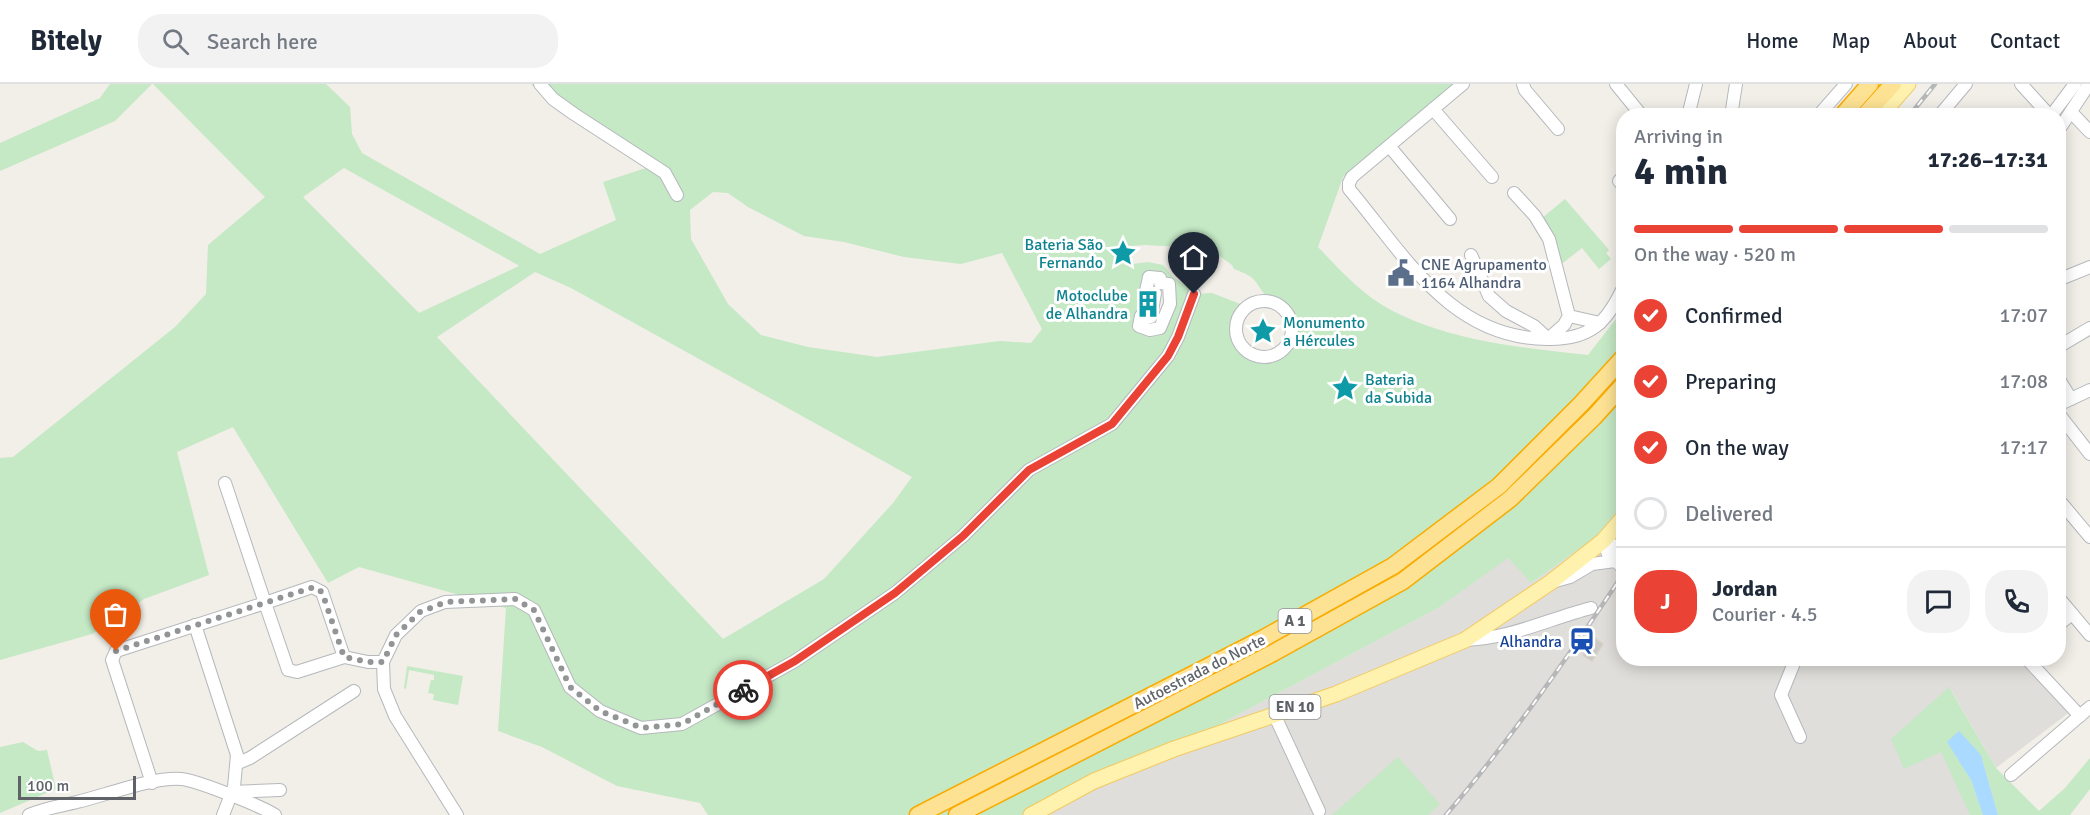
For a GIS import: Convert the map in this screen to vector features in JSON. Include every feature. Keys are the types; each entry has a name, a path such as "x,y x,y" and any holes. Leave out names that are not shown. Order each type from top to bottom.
{"highway":[{"path":"1849,108 1870,84"},
{"path":"1871,108 1893,84"},
{"name":"Autoestrada do Norte","path":"918,815 1264,638 1393,566 1499,486 1616,366"},
{"name":"Autoestrada do Norte","path":"957,815 1273,653 1403,581 1510,499 1616,393"}],"main road":[{"path":"1887,108 1908,84"},
{"name":"EN 10","path":"1031,815 1094,781 1274,714 1336,694 1465,640 1551,582 1615,554"}],"street":[{"path":"540,84 553,99 574,114 665,173 677,195"},
{"path":"1463,84 1352,177 1349,189 1428,283 1449,304 1490,328 1522,337 1548,339 1579,336 1609,315 1616,302"},
{"path":"1523,84 1525,90 1558,129"},
{"path":"1617,84 1636,108"},
{"path":"1690,108 1696,84"},
{"path":"1732,108 1736,84"},
{"path":"1825,108 1846,84"},
{"path":"1946,108 1966,84"},
{"path":"2057,108 2075,84"},
{"path":"2066,119 2090,84"},
{"path":"2028,87 2045,108"},
{"path":"1433,109 1492,177"},
{"path":"2071,112 2090,132"},
{"path":"1390,147 1450,219"},
{"path":"1514,193 1535,216 1549,239 1569,316 1564,325 1548,339"},
{"path":"1472,255 1489,296 1506,311 1534,326 1548,339"},
{"path":"2066,277 2090,267"},
{"path":"1149,277 1160,278 1160,283 1169,284 1170,304 1160,328 1150,330 1139,326 1141,316 1151,317 1155,293 1146,291 1149,277"},
{"path":"457,815 393,711 384,689 383,662 396,635 420,612 446,602 515,599 534,610 570,687 600,711 642,728 682,724 795,661 895,593 963,536 1029,470 1112,424 1168,356 1178,337 1194,294"},
{"path":"1267,302 1277,305 1284,310 1291,322 1292,333 1288,343 1274,355 1261,357 1248,352 1237,336 1239,316 1254,303 1267,302"},
{"path":"1569,316 1600,323"},
{"path":"2066,342 2090,328"},
{"path":"2066,401 2090,390"},
{"path":"2066,391 2071,399"},
{"path":"2066,423 2090,454"},
{"path":"225,483 288,670 297,672 344,657 368,662 383,662"},
{"path":"2066,508 2090,537"},
{"path":"1551,582 1570,577 1615,554"},
{"path":"152,783 112,660 116,651 312,587 322,592 344,657"},
{"path":"2066,607 2090,634"},
{"path":"1465,640 1490,639 1554,617 1591,608"},
{"path":"2066,619 2072,614"},
{"path":"195,625 238,763 231,794 223,815"},
{"path":"1793,666 1781,695 1800,737"},
{"path":"2033,666 2080,716"},
{"path":"238,763 249,759 354,691"},
{"path":"2011,775 2090,708"},
{"path":"1274,714 1319,811"},
{"path":"29,815 152,783 183,779 231,794 275,815"},
{"path":"231,794 280,790"}],"shaded area":[{"path":"1596,537 1616,558 1616,666 2029,666 2071,711 1996,768 1950,688 1967,722 1948,743 1977,815 1044,815 1438,608 1508,557 1531,583"}],"green space":[{"path":"110,84 152,84 115,121 0,171 0,143 100,98"},
{"path":"153,84 326,84 350,107 352,134 362,153 540,254 616,220 603,182 646,168 550,102 531,84 1454,84 1343,177 1318,247 1361,290 1380,304 1414,321 1462,336 1487,342 1588,355 1616,319 1616,513 1596,537 1531,583 1508,558 1438,608 1044,815 708,815 700,803 617,786 542,747 498,731 506,608 359,567 328,583 233,427 177,452 209,575 144,599 92,634 0,660 0,458 13,457 175,327 206,294 208,245 265,197","holes":["344,168 519,266 419,313 303,197","713,192 728,193 748,207 804,236 844,242 904,257 961,264 1002,253 1042,329 1031,343 1000,341 877,357 808,347 761,335 728,304 691,239 690,210","1145,245 1181,247 1199,245 1211,250 1232,265 1234,269 1255,280 1268,298 1287,314 1292,329 1290,340 1283,349 1273,354 1262,356 1251,354 1243,348 1236,332 1238,320 1248,307 1212,293 1195,294 1195,291 1174,278 1163,265 1148,262 1125,265 1112,252 1118,247","535,272 571,288 912,477 893,503 824,579 723,639 437,337","1149,277 1169,284 1160,328 1150,330 1141,316 1151,317 1155,293"]},
{"path":"1565,199 1609,250 1606,253 1611,259 1599,269 1582,248 1559,266 1541,219"},
{"path":"407,666 463,676 458,705 433,700 434,694 428,693 434,675 409,670 406,689 404,688"},
{"path":"1949,687 1996,768 2039,811 2065,788 2090,758 2090,789 2070,815 1998,815 1981,755 1948,742 1971,780 1983,815 1970,815 1941,752 1904,769 1891,739"},
{"path":"23,742 38,751 47,750 56,789 0,813 0,747"},
{"path":"1398,757 1440,804 1428,815 1332,815"}],"water":[{"path":"1959,731 1981,755 1998,815 1983,815 1971,780 1947,742"}],"building":[{"path":"1595,638 1603,644 1592,661 1583,655"}],"railway":[{"path":"1916,108 1935,84"},
{"path":"1446,815 1538,697 1616,584"}],"way so far":[{"path":"116,651 314,587 322,592 344,657 368,662 383,662 396,635 420,612 446,602 515,599 534,610 570,687 600,711 642,728 682,724 743,690"}],"place":[{"name":"Bateria São Fernando","path":"1123,253"},
{"name":"CNE Agrupamento 1164 Alhandra","path":"1401,273"},
{"name":"Motoclube de Alhandra","path":"1148,304"},
{"name":"Monumento a Hércules","path":"1263,331"},
{"name":"Bateria da Subida","path":"1345,388"},
{"name":"Alhandra","path":"1582,641"}],"route":[{"path":"743,690 795,661 895,593 963,536 1029,470 1112,424 1168,356 1178,337 1194,294"}]}
